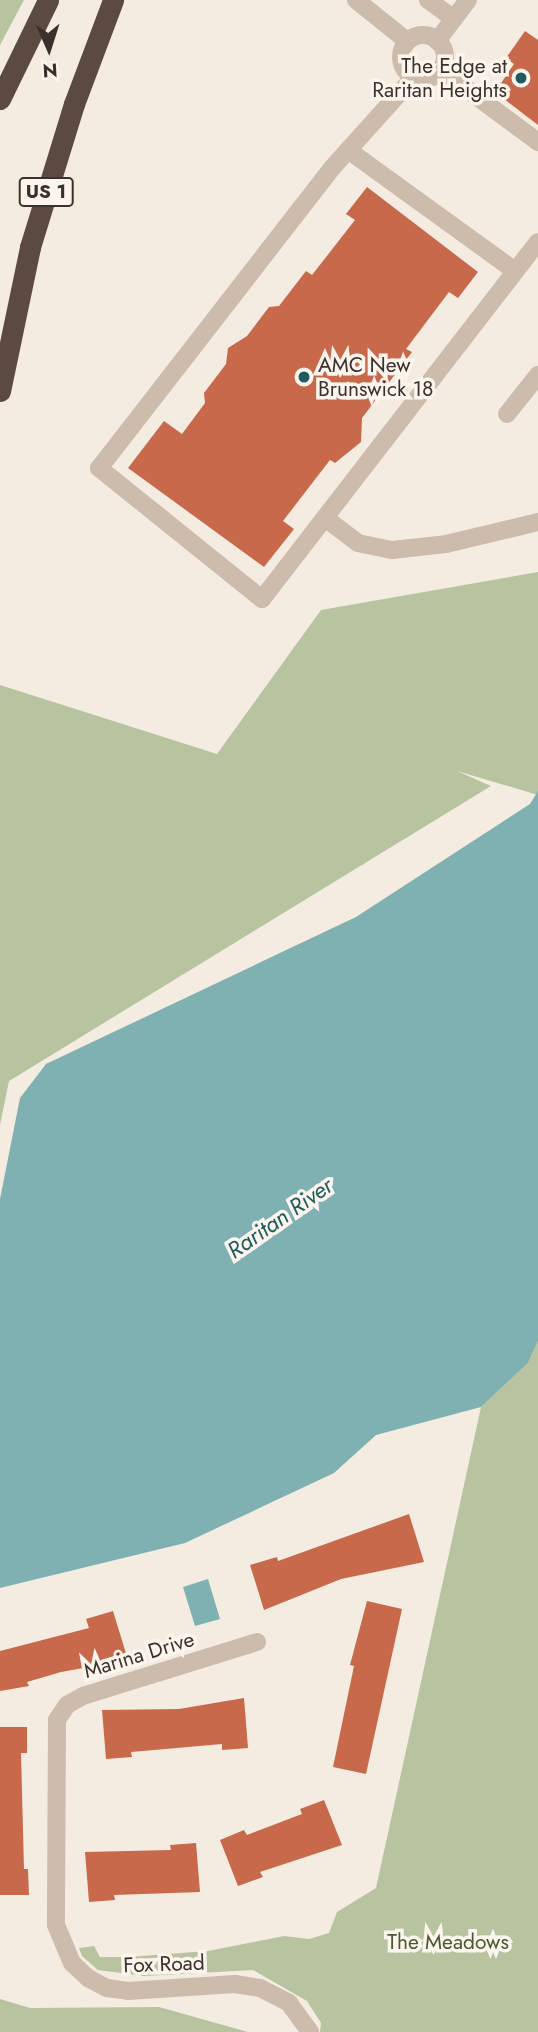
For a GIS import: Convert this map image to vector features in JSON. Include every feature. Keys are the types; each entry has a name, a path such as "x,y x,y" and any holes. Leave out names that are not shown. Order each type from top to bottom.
{"highway":[{"path":"0,99 48,0"},
{"name":"US 1","path":"0,391 30,247 74,104 113,0"}],"street":[{"path":"356,0 407,41"},
{"path":"438,41 468,0"},
{"path":"436,2 454,19"},
{"path":"407,41 426,35 438,41 444,51 441,70 432,78 413,78 348,150 99,468 262,599 538,242"},
{"path":"407,41 401,61 413,78"},
{"path":"441,70 538,142"},
{"path":"348,150 515,271"},
{"path":"507,414 538,375"},
{"path":"325,518 358,543 392,550 446,544 538,522"},
{"name":"Marina Drive","path":"54,1735 57,1720 68,1705 83,1696 257,1642"},
{"name":"Fox Road","path":"54,1735 56,1925 72,1962 88,1979 128,1991 235,1984 260,1988 289,2003 310,2032"}],"green space":[{"path":"0,0 24,0 0,45"},
{"path":"538,572 538,795 457,771 491,786 9,1081 0,1125 0,685 217,754 321,610"},
{"name":"The Meadows","path":"538,1341 538,2032 320,2032 321,2023 307,2001 253,1970 144,1976 98,1970 82,1956 79,1948 94,1946 100,1957 128,1957 208,1951 284,1936 309,1939 329,1933 337,1912 376,1888 481,1407 528,1363"},
{"path":"0,1999 30,2008 159,2007 248,2032 0,2032"}],"water":[{"name":"Raritan River","path":"538,791 538,1341 528,1363 481,1407 376,1435 334,1473 185,1543 0,1588 0,1199 20,1098 46,1064 356,917 530,804"},
{"path":"208,1579 220,1619 195,1626 183,1587"}],"building":[{"name":"The Edge at Raritan Heights","path":"525,31 538,40 538,125 495,92 514,64 506,58"},
{"name":"AMC New Brunswick 18","path":"367,187 478,272 458,298 449,292 406,349 412,352 362,418 361,442 335,463 330,460 283,521 294,529 264,567 128,468 164,421 182,434 205,403 204,393 226,364 228,348 247,336 269,307 279,306 306,271 312,275 355,220 346,214"},
{"path":"409,1514 424,1562 341,1579 264,1610 250,1565 277,1557 278,1561"},
{"path":"367,1601 402,1609 366,1774 333,1767 354,1666 350,1665"},
{"path":"113,1611 128,1660 61,1672 27,1682 29,1686 0,1691 0,1651 89,1628 86,1619"},
{"path":"244,1698 248,1748 222,1750 222,1744 131,1752 132,1757 106,1759 102,1710 179,1709"},
{"path":"0,1727 27,1727 27,1753 21,1753 24,1869 28,1869 29,1895 0,1895"},
{"path":"324,1800 342,1845 260,1872 263,1877 238,1886 220,1840 244,1830 247,1835 302,1814 300,1809"},
{"path":"196,1843 200,1892 114,1895 115,1900 89,1902 85,1852 171,1850 170,1845"}],"place":[{"name":"The Edge at Raritan Heights","path":"521,78"},
{"name":"AMC New Brunswick 18","path":"304,377"}]}
